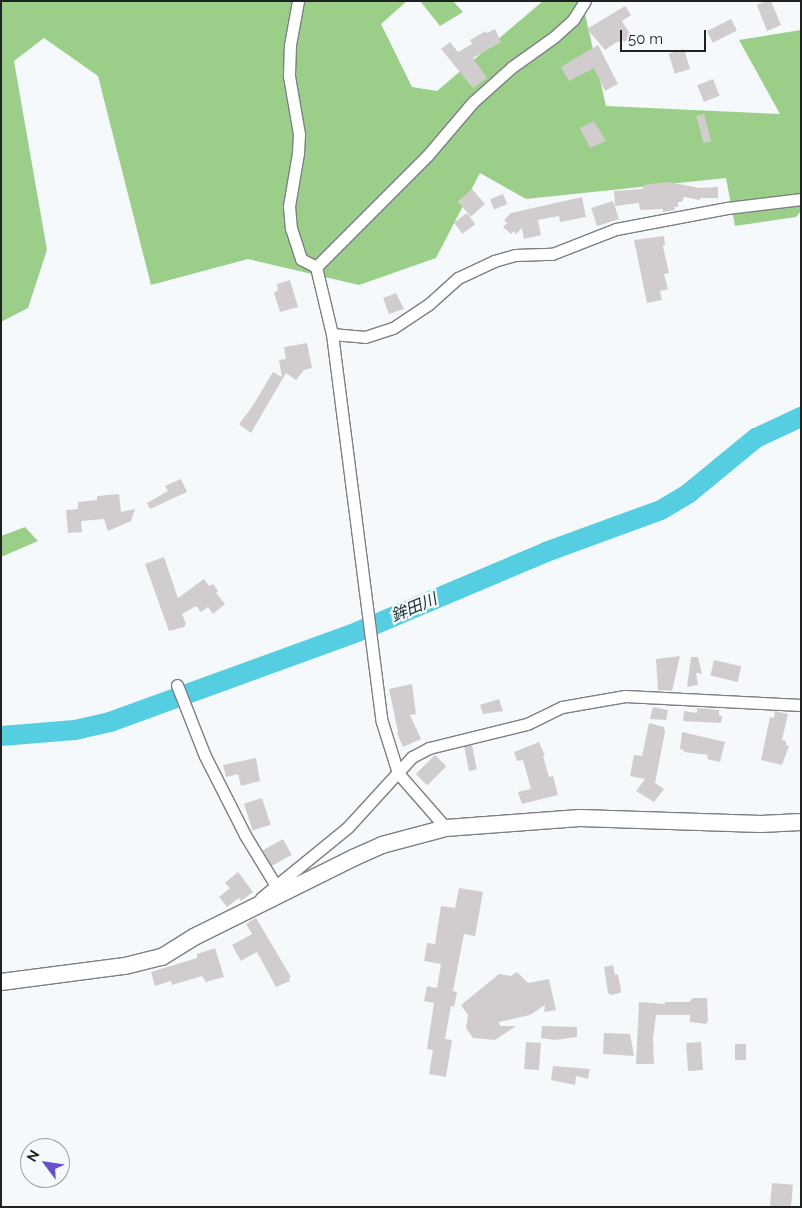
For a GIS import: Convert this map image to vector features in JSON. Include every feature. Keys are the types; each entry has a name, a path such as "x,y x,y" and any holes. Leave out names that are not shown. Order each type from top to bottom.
{"street":[{"path":"298,1 290,45 289,76 299,134 298,153 289,206 292,228 300,259 316,267"},
{"path":"316,267 427,156 473,102 512,67 561,31 573,20 585,1"},
{"path":"332,334 365,337 393,328 429,304 458,278 494,261 515,255 552,254 616,229 727,208 801,199"},
{"path":"316,267 332,334 382,722 398,773 446,828"},
{"path":"178,686 206,756 245,836 276,886"},
{"path":"246,911 348,827 412,757 429,748 527,724 562,707 624,696 801,705"},
{"path":"1,982 141,963 162,957 298,884 382,845 446,828 580,818 761,824 801,822"}],"green space":[{"path":"1,1 407,1 381,24 412,87 437,91 543,1 582,1 606,106 780,114 739,40 801,30 801,211 796,217 735,226 726,178 526,199 480,173 436,258 359,285 248,259 151,285 98,76 44,38 14,61 47,250 28,308 1,322"},
{"path":"420,1 453,1 463,12 440,26"},
{"path":"25,527 38,541 1,557 1,536"}],"building":[{"path":"771,1 781,25 767,31 757,5"},
{"path":"625,6 631,15 622,21 632,37 624,42 623,40 615,43 605,50 587,29"},
{"path":"731,19 737,31 713,43 707,31"},
{"path":"495,29 501,42 473,58 487,78 473,88 441,49 450,42 458,52 472,44 470,40 486,31 487,33"},
{"path":"598,45 618,84 605,91 594,68 569,81 561,67"},
{"path":"684,49 690,69 675,74 669,54"},
{"path":"713,79 720,96 704,102 697,85"},
{"path":"704,114 711,141 704,143 696,116"},
{"path":"594,121 606,141 590,148 580,128"},
{"path":"668,182 700,188 718,187 718,198 700,198 700,200 684,197 682,202 678,202 678,207 674,207 675,210 663,212 663,209 640,210 639,203 615,206 614,191 643,189 643,185"},
{"path":"472,189 485,204 471,217 458,201"},
{"path":"503,194 507,204 494,209 490,199"},
{"path":"582,197 586,217 560,222 559,216 538,220 541,235 524,239 522,228 516,234 514,231 511,234 503,227 507,223 504,220 511,213"},
{"path":"613,201 619,219 597,226 591,208"},
{"path":"467,213 475,224 462,234 454,222"},
{"path":"664,236 665,245 663,246 669,273 664,274 668,289 660,291 662,300 647,303 634,240"},
{"path":"290,280 298,307 280,312 274,293 278,290 277,284"},
{"path":"396,293 404,309 389,314 383,298"},
{"path":"307,343 312,368 304,370 296,380 286,373 251,433 239,424 252,407 273,372 282,377 279,360 286,359 284,347"},
{"path":"181,479 187,492 150,509 147,503 168,491 165,486"},
{"path":"119,494 121,512 135,509 131,521 108,531 104,519 81,521 82,532 68,533 66,510 78,509 78,502 97,500 97,496"},
{"path":"164,557 178,598 204,579 209,586 213,584 218,591 216,593 225,604 213,614 208,607 201,612 196,606 182,614 186,624 184,627 169,631 145,564"},
{"path":"680,656 672,691 658,690 656,659"},
{"path":"691,657 698,657 702,674 696,673 698,685 687,687"},
{"path":"714,660 741,666 738,682 710,676"},
{"path":"412,684 416,714 410,715 421,739 403,747 397,733 389,689"},
{"path":"499,699 503,711 483,714 480,705"},
{"path":"653,707 668,710 666,720 650,719"},
{"path":"697,708 719,710 719,715 722,716 721,723 683,721 684,711 697,713"},
{"path":"775,711 788,714 782,740 786,741 786,745 789,746 782,765 761,760 770,717 774,718"},
{"path":"649,723 664,727 665,732 655,783 664,789 654,802 636,791 645,779 630,776 634,755 642,756"},
{"path":"682,732 725,742 720,762 707,759 708,755 684,752 684,750 680,749"},
{"path":"539,742 545,756 543,756 549,777 553,776 558,795 522,804 518,792 531,789 523,760 517,761 514,752"},
{"path":"472,745 477,770 469,771 464,747"},
{"path":"435,755 446,766 427,785 416,774"},
{"path":"256,758 260,781 241,786 238,774 226,777 223,765"},
{"path":"262,798 271,825 253,831 244,804"},
{"path":"283,839 292,855 272,866 263,850"},
{"path":"238,872 253,892 241,901 239,898 227,907 219,897 230,888 225,883"},
{"path":"459,888 483,892 475,936 464,934 453,991 457,992 454,1007 451,1006 445,1039 452,1040 446,1077 429,1074 433,1050 427,1049 434,1003 424,1001 427,986 437,988 441,964 424,961 427,943 435,944 441,906 455,908"},
{"path":"256,918 291,977 289,978 290,981 276,987 257,952 241,961 232,945 252,934 246,924"},
{"path":"215,948 224,977 206,982 202,976 172,985 171,981 155,986 151,972 197,958 197,954"},
{"path":"613,965 615,975 618,974 621,990 620,993 611,995 608,993 604,967"},
{"path":"517,972 528,983 549,979 556,1010 544,1012 545,1005 530,1015 499,1022 500,1026 516,1026 495,1040 473,1038 466,1028 468,1015 461,1005 499,974 511,976"},
{"path":"693,998 707,998 708,1021 706,1024 690,1022 690,1015 656,1015 653,1039 654,1064 636,1064 639,1002 665,1004 665,1002 689,1002"},
{"path":"542,1026 577,1027 577,1037 555,1040 541,1038"},
{"path":"604,1033 630,1034 634,1056 603,1054"},
{"path":"526,1042 541,1043 539,1070 524,1069"},
{"path":"701,1042 703,1070 688,1071 686,1043"},
{"path":"735,1044 746,1044 746,1060 735,1060"},
{"path":"553,1066 590,1069 588,1079 576,1076 575,1085 551,1080"},
{"path":"772,1183 793,1185 791,1207 770,1207"}],"waterway":[{"name":"鉾田川","path":"1,736 75,730 110,722 357,632 546,552 661,510 689,493 756,438 801,417"}]}
